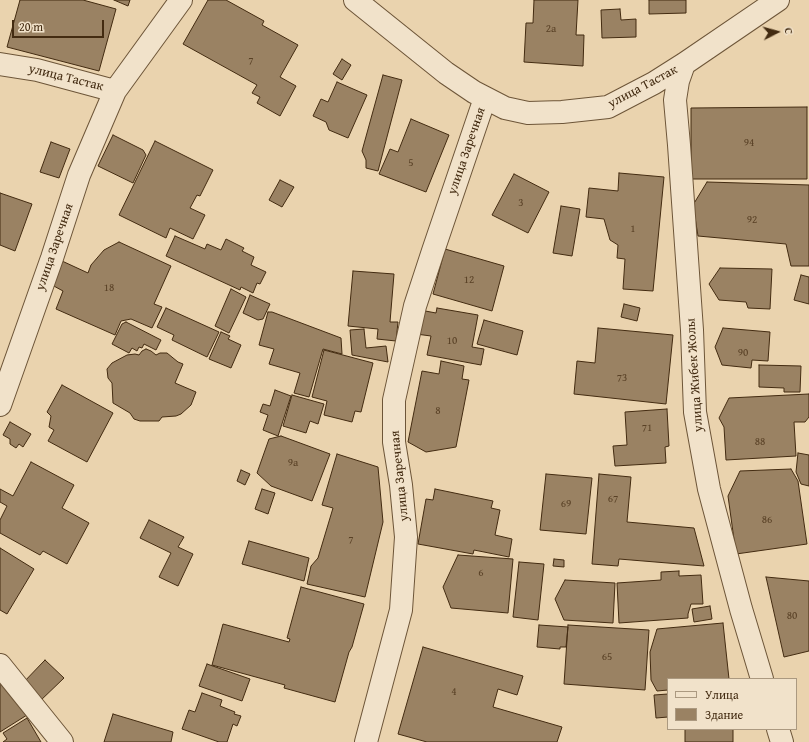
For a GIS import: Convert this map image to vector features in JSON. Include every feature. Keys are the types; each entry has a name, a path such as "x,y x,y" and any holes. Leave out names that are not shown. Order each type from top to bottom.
{"street":[{"name":"улица Тастак","path":"0,64 37,70 115,91 181,0"},
{"name":"улица Тастак","path":"356,0 446,73 474,92 505,108 528,113 562,112 608,107 654,83 778,0"},
{"name":"улица Жибек Жолы","path":"684,64 678,81 675,100 692,330 695,412 709,489 741,609 762,678"},
{"name":"улица Заречная","path":"0,405 80,175 115,91"},
{"name":"улица Заречная","path":"366,742 401,610 406,537 401,485 394,442 394,400 416,306 485,98"},
{"path":"0,665 62,742"},
{"path":"778,730 782,742"}],"building":[{"path":"20,0 83,0 116,9 99,71 7,47"},
{"path":"114,0 130,0 128,6"},
{"path":"208,0 226,0 264,21 262,25 298,45 280,77 296,86 280,116 257,103 260,97 252,93 257,85 183,44"},
{"path":"534,0 578,0 576,35 584,35 583,66 524,62 526,23 533,23"},
{"path":"649,0 686,0 686,13 649,14"},
{"path":"620,9 621,20 636,19 636,37 602,38 601,10"},
{"path":"342,59 351,65 342,80 333,74"},
{"path":"383,75 402,80 378,171 366,168 366,160 362,151"},
{"path":"337,82 367,95 348,138 329,130 326,122 313,116 321,99 328,102"},
{"path":"807,107 807,179 691,179 691,108"},
{"path":"411,119 449,135 426,192 379,174 390,149 398,152"},
{"path":"113,135 143,150 146,155 133,183 98,166"},
{"path":"155,141 213,170 200,196 197,195 190,208 205,215 193,239 170,228 166,238 119,215"},
{"path":"51,142 70,149 59,178 40,172"},
{"path":"619,173 664,177 653,291 623,289 625,259 617,258 618,245 610,240 604,219 586,217 589,188 618,191"},
{"path":"514,174 549,192 528,233 492,215"},
{"path":"280,180 294,187 282,207 269,200"},
{"path":"707,182 809,185 809,266 791,266 786,244 698,236 693,205"},
{"path":"0,193 32,204 15,251 0,245"},
{"path":"561,206 580,209 572,256 553,253"},
{"path":"175,236 205,249 207,244 221,250 226,239 244,248 242,251 254,257 251,265 266,272 260,284 257,283 253,293 241,287 240,290 166,256"},
{"path":"119,242 171,266 154,304 162,307 152,328 131,319 121,321 115,335 56,309 63,291 52,285 62,261 88,273 91,265 104,250"},
{"path":"445,249 504,266 492,311 433,294"},
{"path":"720,268 772,269 770,309 748,308 746,302 719,300 709,284"},
{"path":"353,271 394,274 390,322 398,322 396,341 377,339 378,329 348,326"},
{"path":"801,275 809,277 809,304 794,300"},
{"path":"231,289 246,297 229,333 215,326"},
{"path":"250,295 270,304 263,319 258,320 243,313"},
{"path":"624,304 640,308 637,321 621,317"},
{"path":"166,308 219,332 207,357 172,340 174,335 157,327"},
{"path":"437,308 478,315 472,347 484,349 481,365 427,355 431,336 416,334 420,310 436,313"},
{"path":"268,312 272,312 341,338 342,354 323,349 309,397 294,393 300,373 269,364 274,349 259,345"},
{"path":"484,320 523,331 517,355 477,344"},
{"path":"126,322 161,340 156,350 144,344 142,348 139,347 137,351 132,348 129,353 112,344 122,324"},
{"path":"598,328 673,335 666,404 574,394 577,361 595,363"},
{"path":"723,328 770,332 768,361 752,360 751,368 722,365 715,347"},
{"path":"364,329 366,348 386,346 388,362 352,355 350,330"},
{"path":"221,332 230,336 228,339 241,345 231,368 209,359"},
{"path":"146,349 156,355 160,353 167,353 183,364 175,383 196,392 191,405 181,414 162,417 159,421 140,421 134,419 130,413 113,403 112,383 108,378 107,369 112,363 127,355 139,355"},
{"path":"324,350 373,363 361,412 355,411 352,422 324,415 327,401 312,397"},
{"path":"441,361 464,366 462,379 469,380 456,447 426,452 408,442 422,371 439,374"},
{"path":"759,365 801,366 800,392 784,392 784,388 759,387"},
{"path":"62,385 113,413 87,462 48,441 54,430 49,427 51,416 47,412"},
{"path":"275,390 291,396 278,436 263,430 268,415 260,412 263,404 270,406"},
{"path":"809,394 809,417 805,422 794,422 796,456 726,460 724,427 719,418 729,398"},
{"path":"292,395 324,404 318,424 310,421 306,433 283,426"},
{"path":"667,409 669,446 665,447 666,463 615,466 613,446 627,445 625,412"},
{"path":"10,422 31,434 23,447 19,444 16,448 10,444 10,439 3,435"},
{"path":"281,436 330,454 312,501 271,486 257,473 269,439"},
{"path":"798,453 809,455 809,486 801,484 796,472"},
{"path":"337,454 378,467 383,522 365,597 307,584 311,566 318,558 333,508 322,505"},
{"path":"31,462 74,485 62,508 89,523 67,564 43,551 40,555 0,533 0,520 7,506 0,502 0,489 13,496"},
{"path":"791,469 798,481 807,544 736,554 728,496 740,471"},
{"path":"241,470 250,474 245,485 237,481"},
{"path":"546,474 592,478 586,534 540,530"},
{"path":"599,474 631,477 627,522 694,528 704,566 619,559 618,566 592,564"},
{"path":"262,489 275,493 268,514 255,509"},
{"path":"435,489 493,501 491,508 500,510 495,535 512,539 509,557 474,550 473,554 418,544 426,499 433,500"},
{"path":"149,520 184,537 178,547 193,554 178,586 159,577 171,553 140,538"},
{"path":"249,541 309,558 304,581 242,564"},
{"path":"0,548 34,569 7,614 0,610"},
{"path":"458,555 513,559 508,613 451,608 443,587"},
{"path":"554,559 564,560 564,567 553,566"},
{"path":"519,562 544,564 538,620 513,617"},
{"path":"679,571 679,576 701,575 703,604 691,604 688,618 619,623 617,583 661,580 661,572"},
{"path":"766,577 809,581 809,651 784,657"},
{"path":"565,580 615,583 613,623 564,620 555,599"},
{"path":"301,587 364,604 335,702 284,688 285,685 212,665 223,624 289,642 290,639 287,638"},
{"path":"710,606 712,619 694,622 692,609"},
{"path":"723,623 729,678 667,678 667,690 657,691 651,680 650,652 657,629"},
{"path":"539,625 568,627 566,647 560,647 560,649 537,647"},
{"path":"568,625 649,630 645,690 564,684"},
{"path":"423,647 523,676 517,695 498,689 493,707 562,727 557,742 427,742 398,734"},
{"path":"45,660 64,678 39,702 21,685"},
{"path":"207,664 250,679 242,701 199,686"},
{"path":"5,680 27,715 0,732 0,683"},
{"path":"202,693 222,700 220,706 235,712 234,714 241,716 237,726 233,724 227,742 219,742 182,729 189,710 195,712"},
{"path":"667,694 667,717 656,718 654,695"},
{"path":"113,714 173,732 171,742 104,742"},
{"path":"27,718 41,742 3,742 7,739 3,733"},
{"path":"685,730 733,730 733,742 685,742"}]}
